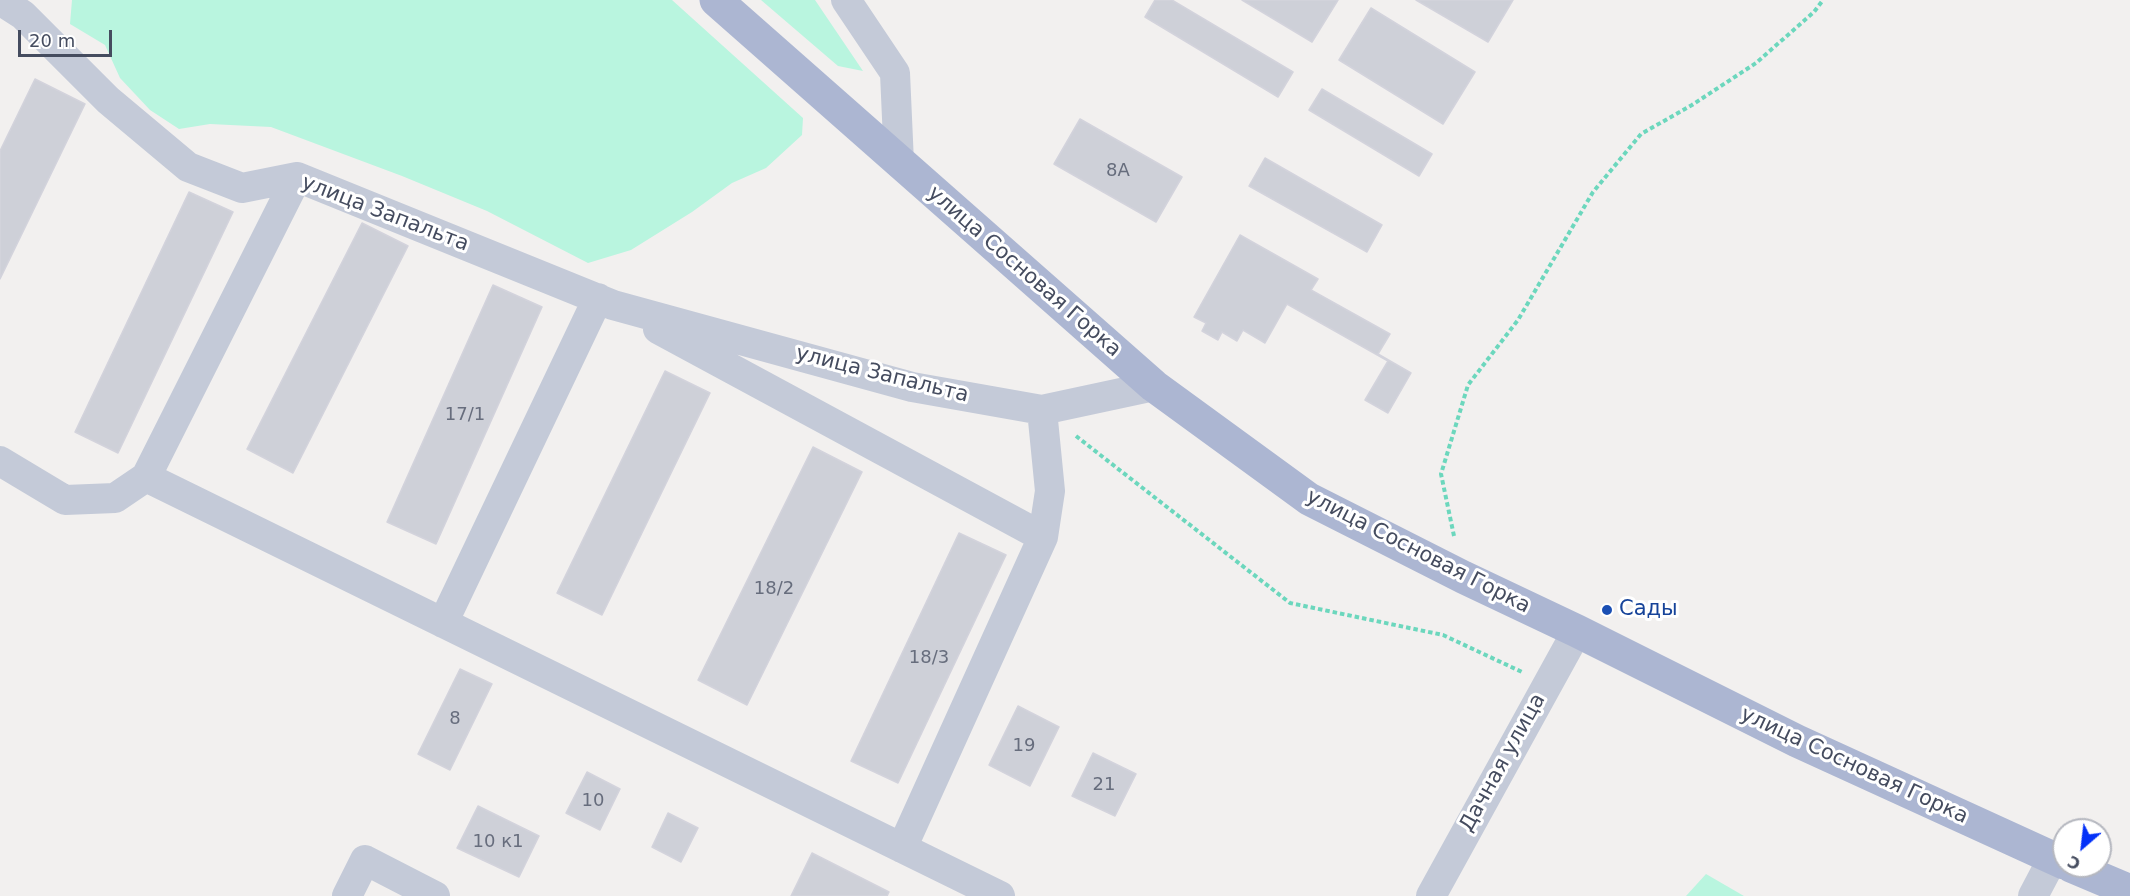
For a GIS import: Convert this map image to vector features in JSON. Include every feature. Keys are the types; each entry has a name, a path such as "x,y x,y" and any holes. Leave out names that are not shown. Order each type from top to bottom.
{"main road":[{"name":"улица Сосновая Горка","path":"716,0 1154,386 1309,500 1797,741 2052,857"},
{"name":"улица Сосновая Горка","path":"2100,878 2130,891"}],"street":[{"name":"улица Запальта","path":"0,0 23,15 108,100 188,167 242,188 297,177 606,302 1043,537"},
{"path":"846,0 895,73 899,163"},
{"path":"0,461 65,500 115,498 146,477 297,177"},
{"path":"443,623 606,302"},
{"name":"улица Запальта","path":"606,302 912,387 1042,410 1154,386"},
{"path":"902,848 1043,537 1050,490 1042,410"},
{"path":"146,477 1000,896"},
{"name":"Дачная улица","path":"1431,896 1577,631"},
{"path":"347,896 365,860 435,896"},
{"path":"2033,896 2052,874"}],"path":[{"path":"1463,578 1441,474 1468,385 1518,320 1593,192 1641,134 1692,105 1756,63 1814,12 1823,0"},
{"path":"1042,410 1290,603 1443,635 1547,683"}],"green space":[{"path":"72,0 672,0 803,118 802,135 766,168 732,183 692,212 631,250 588,263 487,211 402,176 271,127 210,124 179,129 150,110 120,78 105,45 70,24"},
{"path":"761,0 815,0 863,71 838,66"},
{"path":"1706,874 1744,896 1686,896"}],"building":[{"path":"1155,0 1172,0 1293,72 1278,97 1145,17"},
{"path":"1242,0 1338,0 1312,42"},
{"path":"1416,0 1513,0 1488,42"},
{"path":"1371,8 1475,72 1443,124 1339,60"},
{"path":"35,79 85,104 0,279 0,151"},
{"path":"1322,89 1432,154 1419,176 1309,110"},
{"path":"1080,119 1182,177 1156,222 1054,164"},
{"path":"1265,158 1382,225 1367,252 1249,186"},
{"path":"189,192 233,212 118,453 75,432"},
{"path":"362,223 408,246 293,473 247,449"},
{"path":"1240,235 1318,279 1311,290 1390,334 1378,354 1411,373 1388,413 1365,400 1388,361 1287,304 1265,343 1243,330 1237,341 1222,332 1218,340 1202,331 1206,323 1194,317"},
{"path":"493,285 542,307 436,544 387,522"},
{"path":"665,371 710,393 602,615 557,593"},
{"path":"813,447 862,472 747,705 698,680"},
{"path":"959,533 1006,555 898,783 851,761"},
{"path":"460,669 492,684 450,770 418,754"},
{"path":"1018,706 1059,727 1030,786 989,765"},
{"path":"1093,753 1136,774 1115,816 1072,796"},
{"path":"587,772 620,789 600,830 566,813"},
{"path":"478,806 539,836 519,877 457,848"},
{"path":"668,813 698,828 681,862 652,847"},
{"path":"812,853 889,892 887,896 791,896"}],"place":[{"name":"Сады","path":"1607,610"}]}
